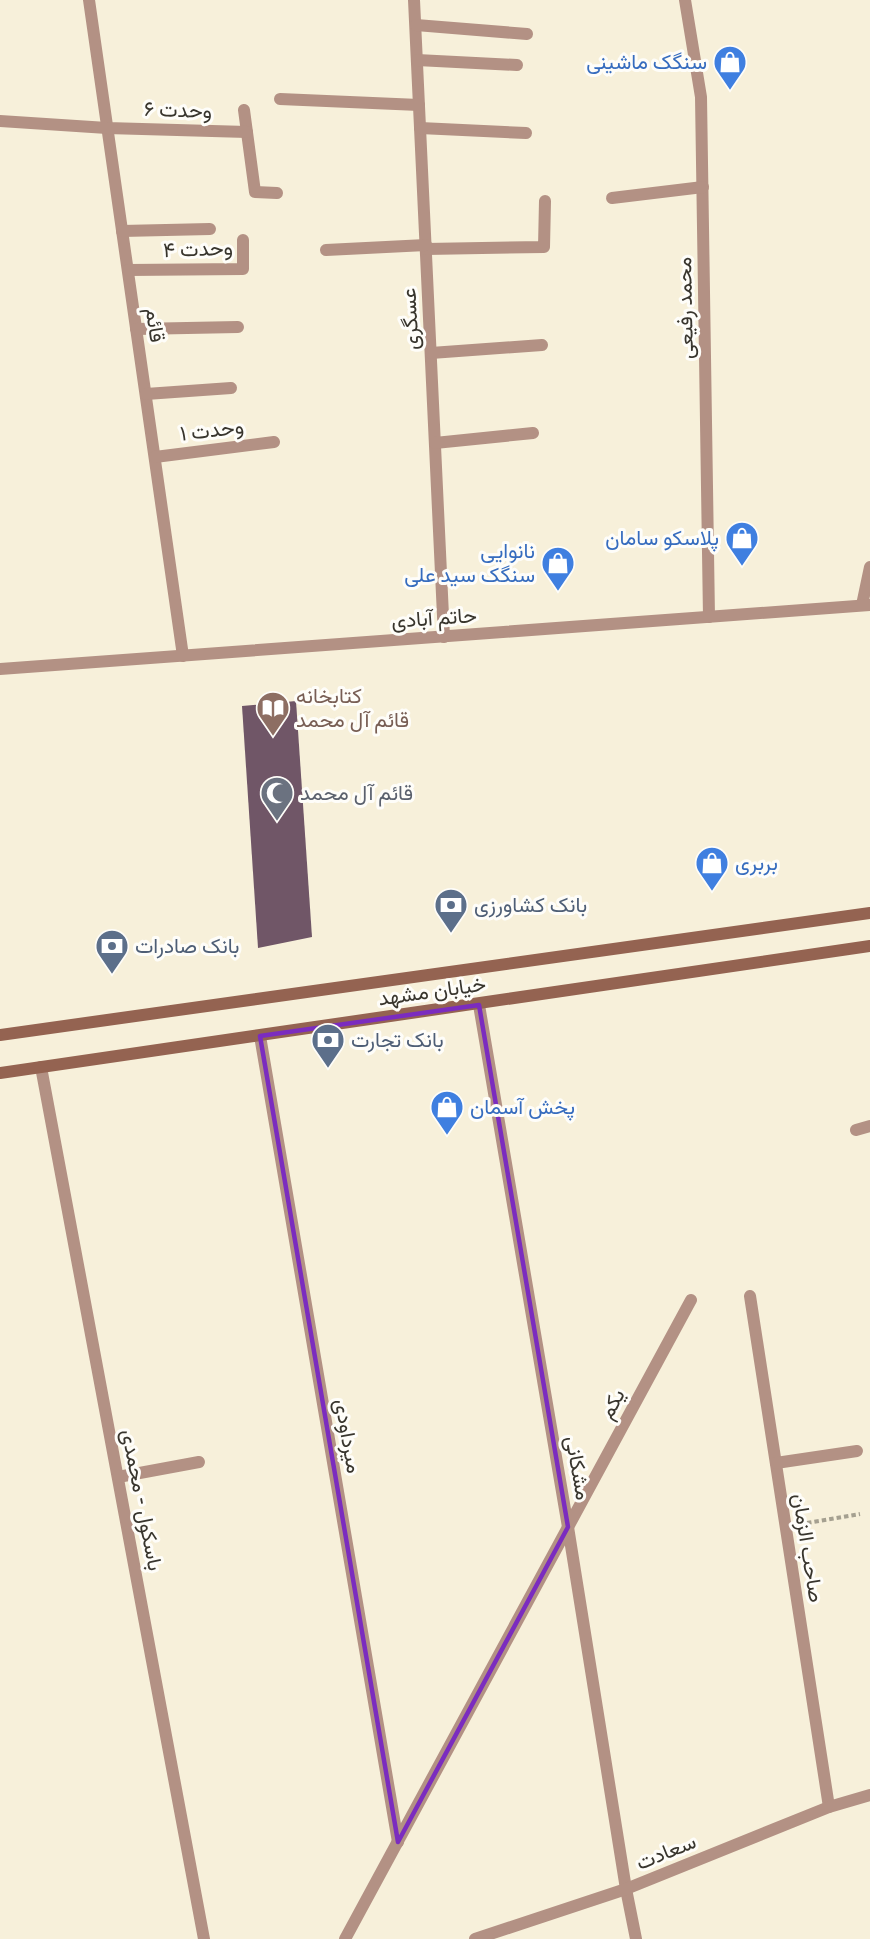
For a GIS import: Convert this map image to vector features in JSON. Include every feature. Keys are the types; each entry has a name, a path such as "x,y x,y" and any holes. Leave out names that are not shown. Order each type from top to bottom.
{"main road":[{"name":"خیابان مشهد","path":"0,1035 870,913"},
{"name":"خیابان مشهد","path":"0,1073 479,1005 870,946"}],"street":[{"name":"قائم","path":"89,0 183,656"},
{"name":"عسگری","path":"414,0 444,637"},
{"name":"محمد رفیعی","path":"685,0 701,98 709,617"},
{"path":"416,25 527,34"},
{"path":"417,60 517,65"},
{"path":"280,99 419,105"},
{"path":"244,111 255,192 277,193"},
{"name":"وحدت ۶","path":"0,121 107,128 247,132"},
{"path":"420,128 526,133"},
{"path":"612,198 703,187"},
{"path":"326,250 544,247 545,201"},
{"path":"122,231 210,229"},
{"name":"وحدت ۴","path":"128,270 243,269 243,240"},
{"path":"136,329 238,327"},
{"path":"430,353 542,345"},
{"path":"146,394 231,388"},
{"path":"435,443 533,433"},
{"name":"وحدت ۱","path":"155,457 274,442"},
{"path":"866,605 870,567"},
{"name":"حاتم آبادی","path":"0,667 183,656 866,605"},
{"name":"مشکانی","path":"479,1005 636,1939"},
{"name":"میرداودی","path":"260,1036 398,1842"},
{"name":"باسکول - محمدی","path":"41,1067 204,1939"},
{"path":"856,1130 870,1126"},
{"name":"صاحب الزمان","path":"750,1296 829,1807"},
{"name":"یکم","path":"345,1939 691,1300"},
{"path":"776,1463 857,1451"},
{"path":"118,1477 199,1462"},
{"name":"سعادت","path":"475,1939 626,1889 829,1807 870,1795"}],"path":[{"path":"785,1526 860,1514"}],"highlighted area":[{"path":"479,1005 568,1527 398,1842 260,1036"}],"building":[{"name":"قائم آل محمد","path":"296,701 312,937 258,948 242,706"}],"place":[{"name":"سنگک ماشینی","path":"730,91"},
{"name":"پلاسکو سامان","path":"742,567"},
{"name":"نانوایی سنگک سید علی","path":"558,592"},
{"name":"کتابخانه قائم آل محمد","path":"273,737"},
{"name":"قائم آل محمد","path":"277,822"},
{"name":"بربری","path":"712,892"},
{"name":"بانک کشاورزی","path":"451,934"},
{"name":"بانک صادرات","path":"112,975"},
{"name":"بانک تجارت","path":"328,1069"},
{"name":"پخش آسمان","path":"447,1136"}]}
